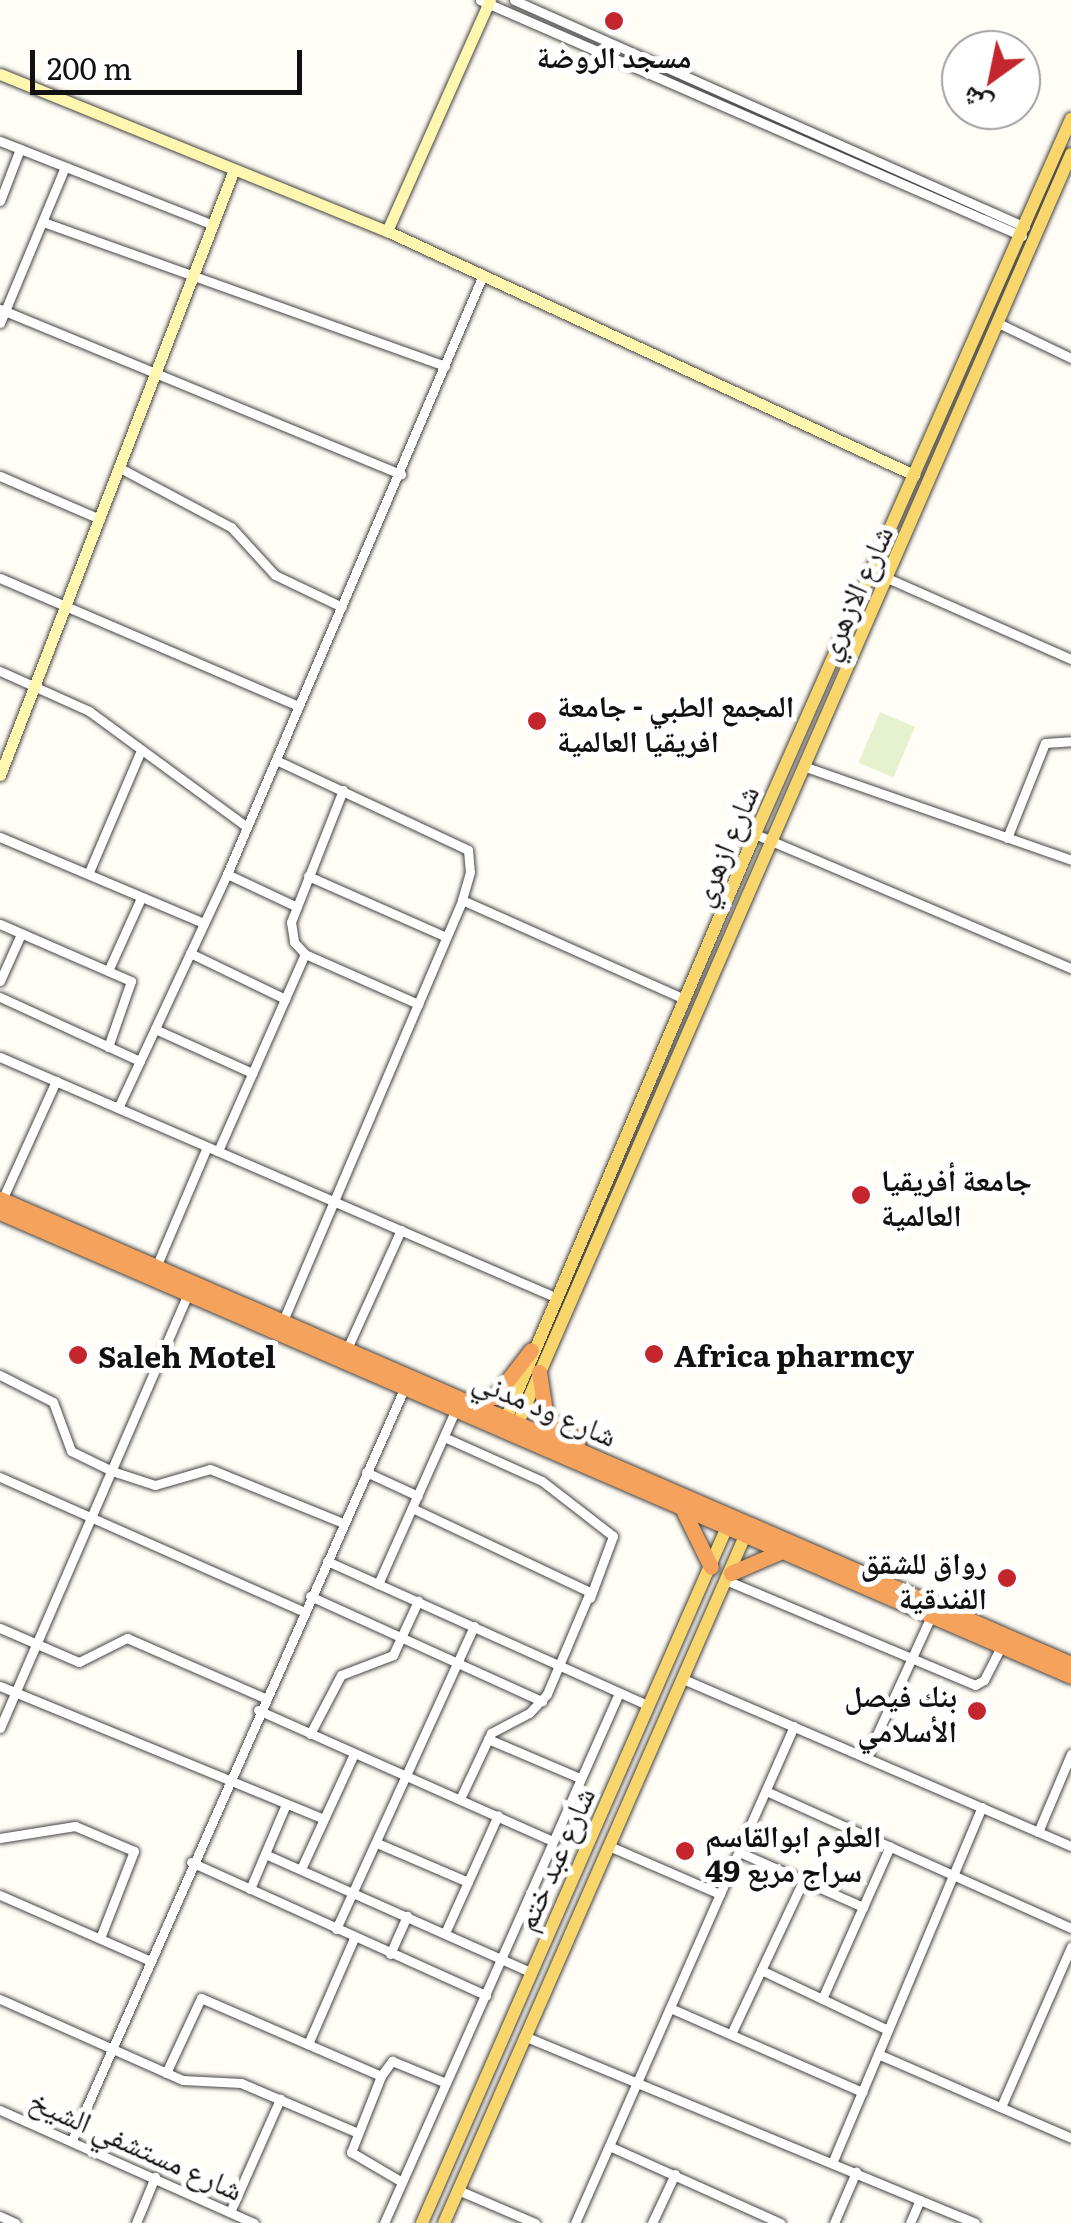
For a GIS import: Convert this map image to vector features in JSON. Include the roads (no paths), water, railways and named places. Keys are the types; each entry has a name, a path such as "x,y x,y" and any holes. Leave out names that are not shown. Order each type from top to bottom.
{"highway":[{"name":"شارع ود مدني","path":"0,1204 156,1267 346,1351 458,1406"},
{"name":"شارع ود مدني","path":"0,1204 188,1294 404,1389 458,1406 697,1499 729,1521"},
{"path":"458,1406 496,1397 531,1350"},
{"path":"539,1372 541,1409 552,1424 697,1499"},
{"name":"شارع ود مدني","path":"509,1426 681,1508 729,1521 1071,1664"},
{"path":"681,1508 711,1567"},
{"name":"شارع ود مدني","path":"748,1529 782,1551 1071,1676"},
{"path":"730,1577 782,1551"}],"main road":[{"name":"شارع ازهري","path":"509,1426 531,1350 555,1297 585,1246 684,998 914,475 1028,233 1071,119"},
{"name":"شارع الازهري","path":"509,1426 539,1372 585,1246 770,840 998,323 1028,233 1068,172 1071,154"},
{"name":"شارع عبد ختم","path":"422,2223 729,1521"},
{"name":"شارع عبد ختم","path":"446,2219 748,1529"},
{"path":"428,2208 446,2219"}],"street":[{"path":"514,0 1028,233"},
{"path":"387,231 486,1 1028,233"},
{"path":"0,74 233,172 387,231 914,475"},
{"path":"0,140 213,226"},
{"path":"0,201 20,149"},
{"path":"0,323 46,223 66,168"},
{"path":"0,775 233,172"},
{"path":"46,223 446,366"},
{"path":"118,1108 227,874 401,474 483,274"},
{"path":"3,310 401,474"},
{"path":"998,323 1071,358"},
{"path":"120,468 232,527 276,574 342,607"},
{"path":"0,476 100,519"},
{"path":"0,578 299,706"},
{"path":"887,578 1071,659"},
{"path":"0,671 89,711 247,827"},
{"path":"1007,838 1045,743 1071,741"},
{"path":"89,872 141,750"},
{"path":"276,760 468,850 470,872 462,900 282,1323"},
{"path":"803,766 1071,860"},
{"path":"343,790 296,907 292,934 304,954 418,1004"},
{"path":"755,834 1071,968"},
{"path":"0,838 89,872 204,924"},
{"path":"227,874 296,907"},
{"path":"308,876 446,937"},
{"path":"108,971 140,898"},
{"path":"462,900 684,998"},
{"path":"0,924 133,984 108,1047"},
{"path":"0,981 21,934"},
{"path":"190,954 285,999"},
{"path":"156,1267 252,1073 304,954"},
{"path":"0,997 140,1061"},
{"path":"155,1029 252,1073"},
{"path":"0,1057 555,1297"},
{"path":"0,1204 56,1081"},
{"path":"346,1351 401,1230"},
{"path":"0,1728 188,1294"},
{"path":"0,1375 53,1402 72,1451 112,1471 155,1486 210,1468 343,1523"},
{"path":"72,2140 190,1862 404,1389"},
{"path":"378,1584 458,1406"},
{"path":"444,1436 542,1481 616,1540 542,1701 488,1739 460,1799"},
{"path":"366,1472 418,1496"},
{"path":"0,1477 303,1611"},
{"path":"412,1508 590,1592 580,1619"},
{"path":"327,1562 648,1705"},
{"path":"730,1577 912,1660 980,1684 1001,1645"},
{"path":"310,1596 542,1701"},
{"path":"310,1734 341,1674 393,1655 418,1601"},
{"path":"867,1756 932,1614"},
{"path":"336,1930 474,1626"},
{"path":"0,1628 79,1662 127,1638 263,1697"},
{"path":"682,1679 1071,1846"},
{"path":"0,1686 226,1782 322,1818"},
{"path":"384,2223 619,1693"},
{"path":"258,1710 552,1842"},
{"path":"574,2223 794,1726"},
{"path":"488,1739 580,1778"},
{"path":"301,1869 354,1754"},
{"path":"1038,1832 1071,1754"},
{"path":"766,1791 1071,1928"},
{"path":"250,1890 286,1804"},
{"path":"833,2162 982,1808"},
{"path":"445,1933 498,1815"},
{"path":"0,1838 75,1826 134,1851 100,1938"},
{"path":"376,1843 468,1882"},
{"path":"609,1846 720,1894"},
{"path":"822,1998 890,1846"},
{"path":"738,1852 864,1907"},
{"path":"266,1854 530,1972"},
{"path":"190,1862 486,1995"},
{"path":"731,2034 803,1881"},
{"path":"0,1895 149,1960"},
{"path":"390,1954 407,1916"},
{"path":"308,2044 354,1938"},
{"path":"1001,2107 1071,1947"},
{"path":"762,1970 888,2030"},
{"path":"166,2073 202,1998 382,2076"},
{"path":"0,1999 166,2073 241,2083 358,2134"},
{"path":"670,2008 862,2092"},
{"path":"524,2036 975,2223"},
{"path":"878,2054 1071,2138"},
{"path":"402,2182 352,2156 382,2076 392,2061 446,2083"},
{"path":"230,2212 280,2099"},
{"name":"شارع مستشفي الشيخ","path":"0,2110 254,2223"},
{"path":"608,2146 780,2223"},
{"path":"834,2223 856,2172"},
{"path":"652,2223 675,2174"},
{"path":"136,2223 155,2177"},
{"path":"458,2190 535,2223"},
{"path":"910,2223 920,2200"},
{"path":"0,2216 15,2223"}],"place":[{"name":"مسجد الروضة","path":"614,21"},
{"name":"المجمع الطبي - جامعة افريقيا العالمية","path":"537,721"},
{"name":"جامعة أفريقيا العالمية","path":"861,1195"},
{"name":"Africa pharmcy","path":"654,1354"},
{"name":"Saleh Motel","path":"78,1355"},
{"name":"رواق للشقق الفندقية","path":"1007,1578"},
{"name":"بنك فيصل الأسلامي","path":"977,1711"},
{"name":"العلوم ابوالقاسم سراج مربع 49","path":"685,1851"}]}
